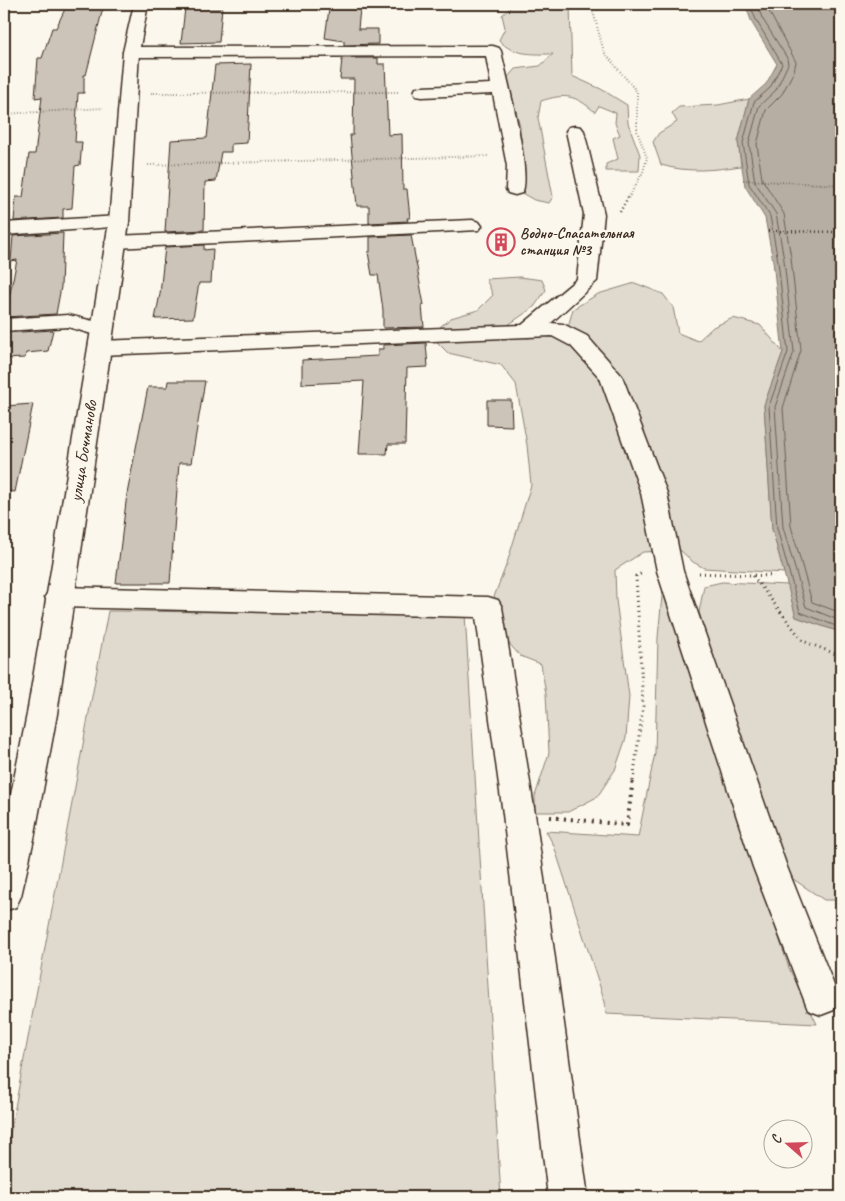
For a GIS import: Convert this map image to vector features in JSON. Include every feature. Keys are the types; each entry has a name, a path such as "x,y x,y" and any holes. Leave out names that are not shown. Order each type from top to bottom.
{"street":[{"name":"улица Бочманово","path":"4,896 11,839 42,714 101,339 117,232 124,166 131,52 140,4"},
{"path":"131,52 495,44 501,89 516,166 515,189"},
{"path":"422,92 501,89"},
{"path":"528,331 587,281 594,214 576,131"},
{"path":"4,228 117,232 472,226"},
{"path":"4,325 68,321 101,339 555,329 579,341 611,376 654,493 670,571 770,867 821,998"},
{"path":"60,597 488,607 519,814 568,1197"}],"path":[{"path":"4,6 46,4"},
{"path":"560,4 570,8"},
{"path":"591,4 604,52 636,92 637,131 647,158 643,172 622,210 592,236"},
{"path":"4,114 128,100 422,92"},
{"path":"124,166 514,155"},
{"path":"743,180 841,185"},
{"path":"768,231 841,232"},
{"path":"549,817 627,825 643,706 636,576 651,570 774,576"},
{"path":"753,576 802,641 841,656"}],"shaded area":[{"path":"508,4 570,4 572,76 601,89 627,105 628,123 640,155 639,171 606,171 606,164 618,159 613,138 620,135 615,123 616,113 599,106 595,112 576,99 564,96 557,97 541,101 538,118 553,197 549,203 534,200 520,192 520,126 507,78 515,69 540,66 553,54 524,53 510,49 499,40 505,28 502,15 510,8"},
{"path":"749,99 738,142 741,166 711,170 691,170 661,165 653,142 659,133 677,122 672,113 679,107 718,105"},
{"path":"520,277 542,280 546,290 534,307 508,325 527,338 566,334 573,309 598,294 635,283 663,294 673,307 678,333 698,341 713,327 733,318 760,325 783,352 764,405 772,529 784,573 704,568 693,562 680,550 643,552 615,570 616,600 629,696 626,738 615,770 597,797 568,812 535,812 535,796 549,753 546,694 541,664 520,656 499,632 492,602 507,563 531,485 527,445 516,384 501,365 448,353 435,340 441,326 451,318 478,310 493,295 486,279"},
{"path":"722,582 788,585 796,617 837,631 841,639 841,900 824,900 774,866 699,612 704,586"},
{"path":"663,586 789,968 817,1024 606,1014 605,1002 554,846 546,831 638,837 655,753 658,637"},
{"path":"108,611 465,614 501,1197 4,1197 4,1166"}],"water":[{"path":"745,4 841,4 841,639 837,631 796,617 772,529 764,405 783,352 773,261 765,218 745,186 738,142 749,99 766,84 777,64 752,23"}],"building":[{"path":"80,4 104,4 86,75 84,75 84,93 78,93 75,142 82,142 80,165 75,166 72,208 63,209 63,218 14,221 16,197 23,197 29,154 35,154 42,97 35,98 38,58 42,58 52,28 56,28 65,9 78,9"},
{"path":"222,7 219,42 181,43 185,8"},
{"path":"329,9 360,9 358,29 378,29 378,44 344,45 344,41 325,38"},
{"path":"342,58 378,58 378,64 385,64 388,135 402,134 403,189 407,189 410,218 407,218 408,221 369,223 369,206 357,206 350,135 353,135 354,79 340,79"},
{"path":"251,64 247,143 231,144 231,152 221,152 216,181 205,182 204,230 165,232 171,140 207,138 215,65"},
{"path":"63,233 61,287 56,314 5,317 17,260 11,261 13,236"},
{"path":"411,235 424,305 422,306 424,327 383,328 383,310 378,275 372,275 368,252 370,252 370,237"},
{"path":"204,245 204,250 213,249 211,283 199,283 193,318 155,319 160,294 165,247"},
{"path":"53,330 48,351 26,353 25,358 4,359 4,333"},
{"path":"426,343 428,367 407,368 405,444 388,444 387,454 359,454 364,381 302,384 302,360 378,356 378,349 383,349 383,345"},
{"path":"168,381 205,381 191,463 179,463 170,583 116,583 127,494 148,387 167,387"},
{"path":"487,400 511,400 512,426 487,425"},
{"path":"33,404 15,492 4,490 4,406"}],"place":[{"name":"Водно-Спасательная станция №3","path":"501,242"}]}
